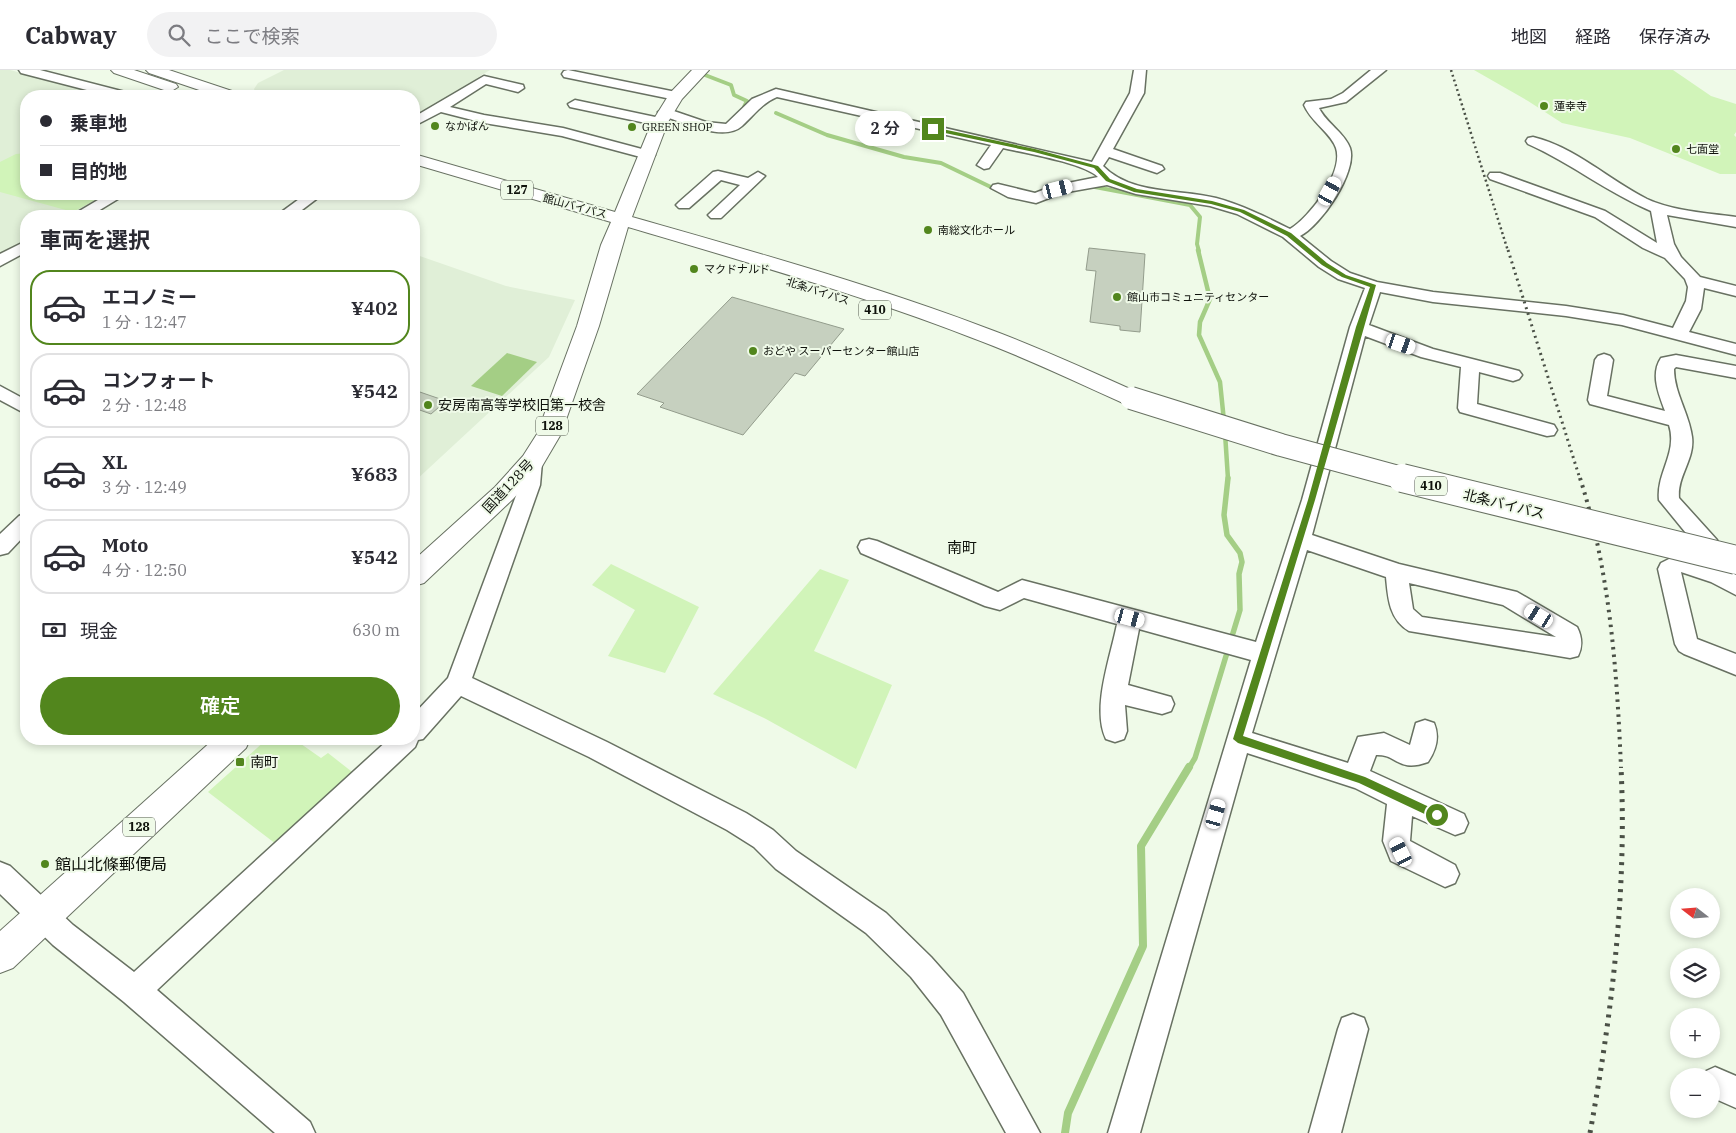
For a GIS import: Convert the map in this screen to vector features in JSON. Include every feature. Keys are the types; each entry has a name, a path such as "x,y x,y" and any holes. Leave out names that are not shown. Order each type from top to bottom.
{"highway":[{"path":"119,70 177,90"},
{"name":"国道128号","path":"420,571 491,506 532,462 549,434 588,326 619,225 662,117 676,96 701,70"},
{"path":"165,71 216,90"},
{"name":"館山バイパス","path":"420,161 619,225"},
{"name":"館山バイパス","path":"420,173 619,225"},
{"name":"北条バイパス","path":"619,225 1185,416 1730,574"},
{"name":"128","path":"0,955 228,745"}],"street":[{"path":"25,70 101,90"},
{"path":"1096,167 1103,151 1137,93 1140,70"},
{"path":"1289,234 1299,230 1320,209 1344,165 1343,148 1315,116 1311,105 1334,102 1350,95 1365,80 1380,70"},
{"path":"568,74 676,96"},
{"path":"420,119 484,80 518,88"},
{"path":"575,104 662,117 710,128 724,129 735,126 757,100 776,93 1000,143 1096,167 1108,180 1136,190 1212,202 1242,211 1289,234 1324,264 1344,276 1374,286 1442,298 1566,311 1622,320 1736,350"},
{"path":"439,108 484,119 563,132 648,155"},
{"path":"1533,141 1559,151 1625,194 1658,210 1736,222"},
{"path":"984,165 1000,143"},
{"path":"1103,151 1120,155 1157,169"},
{"path":"684,205 718,176 755,179 716,214"},
{"path":"1495,176 1600,214 1649,245 1671,255"},
{"path":"998,188 1013,194 1036,198 1058,189 1108,180"},
{"path":"90,210 109,200"},
{"path":"293,210 307,200"},
{"path":"1658,210 1664,240 1671,255 1694,280 1696,290 1691,310 1678,335"},
{"path":"0,261 20,249"},
{"path":"1694,280 1736,291"},
{"path":"1124,1133 1238,739 1253,651 1300,540 1359,327 1374,286"},
{"path":"1359,327 1426,353 1513,374"},
{"path":"1604,360 1597,400 1678,421"},
{"path":"1730,574 1709,546 1669,500 1666,490 1683,450 1678,421 1663,377 1663,368 1667,362 1676,361 1736,372"},
{"path":"1470,363 1467,408 1547,430"},
{"path":"0,392 20,404"},
{"path":"420,725 458,684 530,485 532,462"},
{"path":"0,546 20,528"},
{"path":"1300,540 1397,572 1509,598 1568,634 1570,649 1417,625 1407,620 1400,607 1397,572"},
{"path":"869,548 985,597 1000,601 1022,589 1253,651"},
{"path":"1730,574 1677,563 1669,569 1687,644 1696,651 1723,657 1736,665"},
{"path":"1115,731 1112,707 1130,618"},
{"path":"458,684 570,735 743,824 776,847 786,860 876,923 921,967 952,1004 1024,1133"},
{"path":"1115,692 1162,704"},
{"path":"1356,778 1367,745 1384,744 1409,756 1420,754 1423,748 1425,731"},
{"path":"1238,739 1356,778 1455,823"},
{"path":"134,991 400,745"},
{"path":"1401,798 1396,841 1401,852 1445,874"},
{"path":"0,875 63,935 134,991 299,1133"},
{"path":"1325,1133 1354,1029"}],"shaded area":[{"path":"0,70 10,70 84,90 20,90 20,200 100,200 82,210 20,210 20,244 0,256"},
{"path":"284,70 490,70 480,76 467,90 420,116 420,90 254,90 258,83"},
{"path":"1474,70 1673,70 1711,96 1736,104 1736,132 1734,135 1736,137 1736,174 1720,174 1630,138 1562,123"},
{"path":"20,154 20,197 0,192 0,162"},
{"path":"29,200 95,200 77,210 66,210"},
{"path":"420,256 506,286 575,300 549,357 420,476"},
{"path":"507,353 537,362 502,396 471,386"},
{"path":"611,564 699,607 665,673 608,656 635,610 592,585"},
{"path":"820,569 849,580 814,651 892,685 856,769 766,719 713,694"},
{"path":"260,745 303,745 321,758 328,753 356,775 276,844 208,792"}],"building":[{"name":"館山市コミュニティセンター","path":"1089,248 1145,254 1140,332 1120,330 1120,326 1090,322 1096,271 1086,270"},
{"name":"おどや スーパーセンター館山店","path":"732,297 844,329 805,376 795,373 743,435 660,407 664,403 637,394"},
{"name":"安房南高等学校旧第一校舎","path":"420,392 446,401 431,414 420,410"}],"waterway":[{"path":"705,75 731,85 734,95 747,101 744,107"},
{"path":"776,113 827,135 904,157 941,163 997,190"},
{"path":"1095,187 1190,205 1200,217 1197,244 1199,251"},
{"path":"1198,250 1210,299 1200,322 1199,335 1220,382 1224,421"},
{"path":"1225,433 1228,478"},
{"path":"1189,768 1195,758 1240,610 1239,574 1242,562 1240,553 1227,535 1224,515 1228,478"},
{"path":"1065,1133 1068,1113 1143,946 1141,846 1189,767"}],"railway":[{"path":"1451,70 1508,251"},
{"path":"1508,250 1580,479"},
{"path":"1580,478 1590,513 1605,585 1614,658 1621,768"},
{"path":"1590,1133 1605,1042 1620,905 1622,859 1621,767"}],"place":[{"name":"蓮幸寺","path":"1544,106"},
{"name":"なかぱん","path":"435,126"},
{"name":"GREEN SHOP","path":"632,127"},
{"name":"七面堂","path":"1676,149"},
{"name":"南総文化ホール","path":"928,230"},
{"name":"マクドナルド","path":"694,269"},
{"name":"館山市コミュニティセンター","path":"1117,297"},
{"name":"おどや スーパーセンター館山店","path":"753,351"},
{"name":"安房南高等学校旧第一校舎","path":"428,405"},
{"name":"南町","path":"240,762"},
{"name":"館山北條郵便局","path":"45,864"}],"district":[{"name":"南町","path":"962,548"}],"route":[{"path":"933,129 1035,151 1096,167 1108,180 1136,190 1212,202 1242,211 1289,234 1324,264 1344,276 1374,286 1359,327 1312,500 1238,739 1362,780 1437,815"}]}
